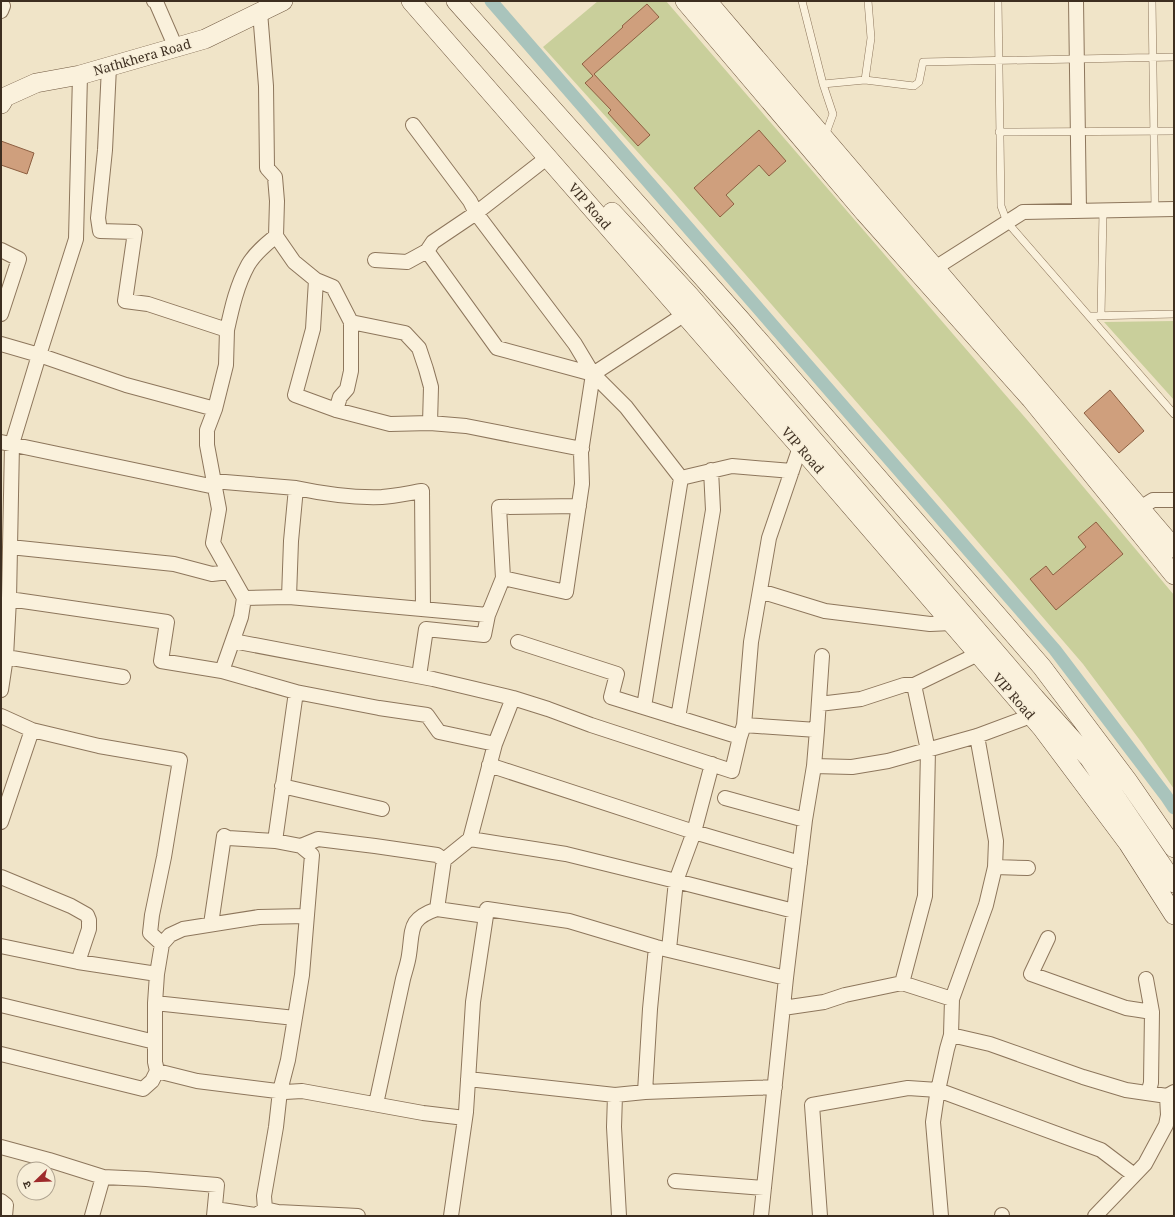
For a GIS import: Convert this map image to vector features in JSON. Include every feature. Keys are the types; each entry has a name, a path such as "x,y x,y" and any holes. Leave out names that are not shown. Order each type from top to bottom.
{"street":[{"path":"154,1 156,2 176,48"},
{"name":"Nathkhera Road","path":"1,104 5,98 36,83 80,75 205,39 282,1"},
{"name":"VIP Road","path":"411,1 685,314 1030,716 1042,728 1128,843 1174,915"},
{"name":"VIP Road","path":"420,1 466,55 689,295 1025,686 1089,758 1174,883"},
{"path":"456,1 740,318 1042,667 1127,780 1174,848"},
{"path":"685,1 865,213 928,272 1140,508 1174,548"},
{"path":"707,1 824,138 928,272 1174,575"},
{"path":"1076,1 1079,211"},
{"path":"1,5 3,6 1,11"},
{"path":"260,12 266,86 267,168 274,177 277,201 276,236 294,262 316,280 333,287 351,322 351,371 346,389 340,397 336,410"},
{"path":"109,66 105,150 98,218 100,231 135,232 125,301 148,304 227,330"},
{"path":"1,690 6,657 9,599 10,547 7,443 39,355 76,239 80,75"},
{"path":"413,126 470,201 476,213 575,344 593,374 626,407 681,478 644,707"},
{"path":"375,260 407,262 426,251 433,242 476,213 548,157"},
{"path":"928,272 1023,212 1174,209"},
{"path":"222,671 242,617 244,598 214,543 219,509 207,446 207,430 215,409 226,365 227,330 234,299 249,264 261,249 276,236"},
{"path":"1,250 19,259 1,314"},
{"path":"426,251 497,348 593,374 685,314"},
{"path":"316,280 313,329 295,395 336,410 390,424 466,426 582,449"},
{"path":"351,322 405,333 419,348 431,388 430,424"},
{"path":"1,344 39,355 126,385 215,409"},
{"path":"503,578 566,592 582,484 582,449 593,374"},
{"path":"7,443 214,484 296,488 360,497 384,497 422,491 423,609"},
{"path":"233,641 459,684 513,698 732,771 742,731 751,642 769,538 800,447"},
{"path":"681,478 732,466 792,471"},
{"path":"678,718 713,510 711,470"},
{"path":"289,597 291,541 296,488"},
{"path":"1140,508 1153,500 1174,500"},
{"path":"418,676 426,629 484,635 488,615 503,578 499,508 579,506"},
{"path":"10,547 174,564 212,574 229,572"},
{"path":"760,591 825,611 930,624 952,624"},
{"path":"244,598 289,597 488,615"},
{"path":"9,599 167,622 161,661 222,671 296,692 379,708 427,715 439,732 495,744"},
{"path":"518,642 617,674 611,697 678,718 742,731 817,730"},
{"path":"819,704 861,698 904,685 914,685 978,654"},
{"path":"762,1216 786,978 805,820 814,766 822,656"},
{"path":"6,657 123,677"},
{"path":"902,983 924,896 928,750 914,685"},
{"path":"275,841 296,692"},
{"path":"437,909 444,860 470,839 495,744 513,698"},
{"path":"1,716 32,730 98,746 180,760 150,933 162,944"},
{"path":"814,766 852,767 888,761 977,736 1030,716"},
{"path":"1,822 32,730"},
{"path":"941,1216 933,1122 938,1090 947,1049 952,1035 952,999 986,905 995,867 996,841 977,736"},
{"path":"645,1092 650,1009 676,881 694,832 712,764"},
{"path":"489,765 694,832 800,864"},
{"path":"282,786 382,809"},
{"path":"725,798 805,820"},
{"path":"211,924 224,836 228,838 275,841 302,846 312,855 302,975 288,1060 280,1091 276,1127 264,1196 259,1213"},
{"path":"302,846 318,839 437,855 444,860"},
{"path":"470,839 566,854 794,911"},
{"path":"995,867 1028,868"},
{"path":"1,877 71,906 87,915 89,920 89,929 78,962"},
{"path":"376,1104 407,966 413,926 424,913 437,909 486,916"},
{"path":"451,1216 465,1118 473,1002 487,909 569,921 663,948 786,978"},
{"path":"1,1054 143,1089 152,1081 157,1071 155,1062 155,1042 157,974 162,944 170,935 183,929 259,917 307,916"},
{"path":"1048,938 1031,974 1126,1008 1152,1012"},
{"path":"1,946 78,962 157,974"},
{"path":"1146,979 1152,1012 1151,1083 1148,1093"},
{"path":"783,1008 824,1002 845,995 902,983 952,999"},
{"path":"156,1003 295,1018"},
{"path":"1,1005 155,1042"},
{"path":"952,1035 990,1044 1083,1077 1126,1090 1170,1094 1166,1125 1145,1164 1095,1216"},
{"path":"157,1071 197,1081 285,1092 302,1091 423,1113 465,1118"},
{"path":"468,1079 616,1095 645,1092 775,1088"},
{"path":"820,1216 812,1105 908,1088 938,1090 1101,1150 1134,1175"},
{"path":"616,1095 614,1127 619,1216"},
{"path":"1,1147 103,1177 217,1185 215,1212 278,1212 358,1216"},
{"path":"92,1216 103,1177"},
{"path":"675,1181 764,1188"},
{"path":"1,1201 6,1205 5,1216"}],"lane":[{"path":"802,1 832,114 824,138"},
{"path":"865,80 871,38 868,1"},
{"path":"998,1 1001,206 1007,222 1174,414"},
{"path":"1152,1 1155,209"},
{"path":"824,84 865,80 914,86 918,82 923,62 1174,57"},
{"path":"1000,132 1174,131"},
{"path":"1101,316 1103,211"},
{"path":"1089,316 1174,314"}],"green space":[{"path":"598,1 666,1 1034,428 1174,595 1174,789 1142,743 1083,664 671,189 543,47"},
{"path":"1174,321 1174,400 1104,322"}],"building":[{"path":"647,4 659,17 594,74 650,135 638,146 608,113 611,110 585,83 593,76 582,64"},
{"path":"759,130 786,161 769,176 759,165 726,195 734,204 720,217 694,188"},
{"path":"1,141 34,153 27,174 1,165"},
{"path":"1110,390 1144,431 1119,453 1084,413"},
{"path":"1096,522 1123,554 1056,610 1030,579 1046,566 1053,575 1086,547 1078,537"}],"waterway":[{"path":"491,1 1055,650 1174,808"}]}
